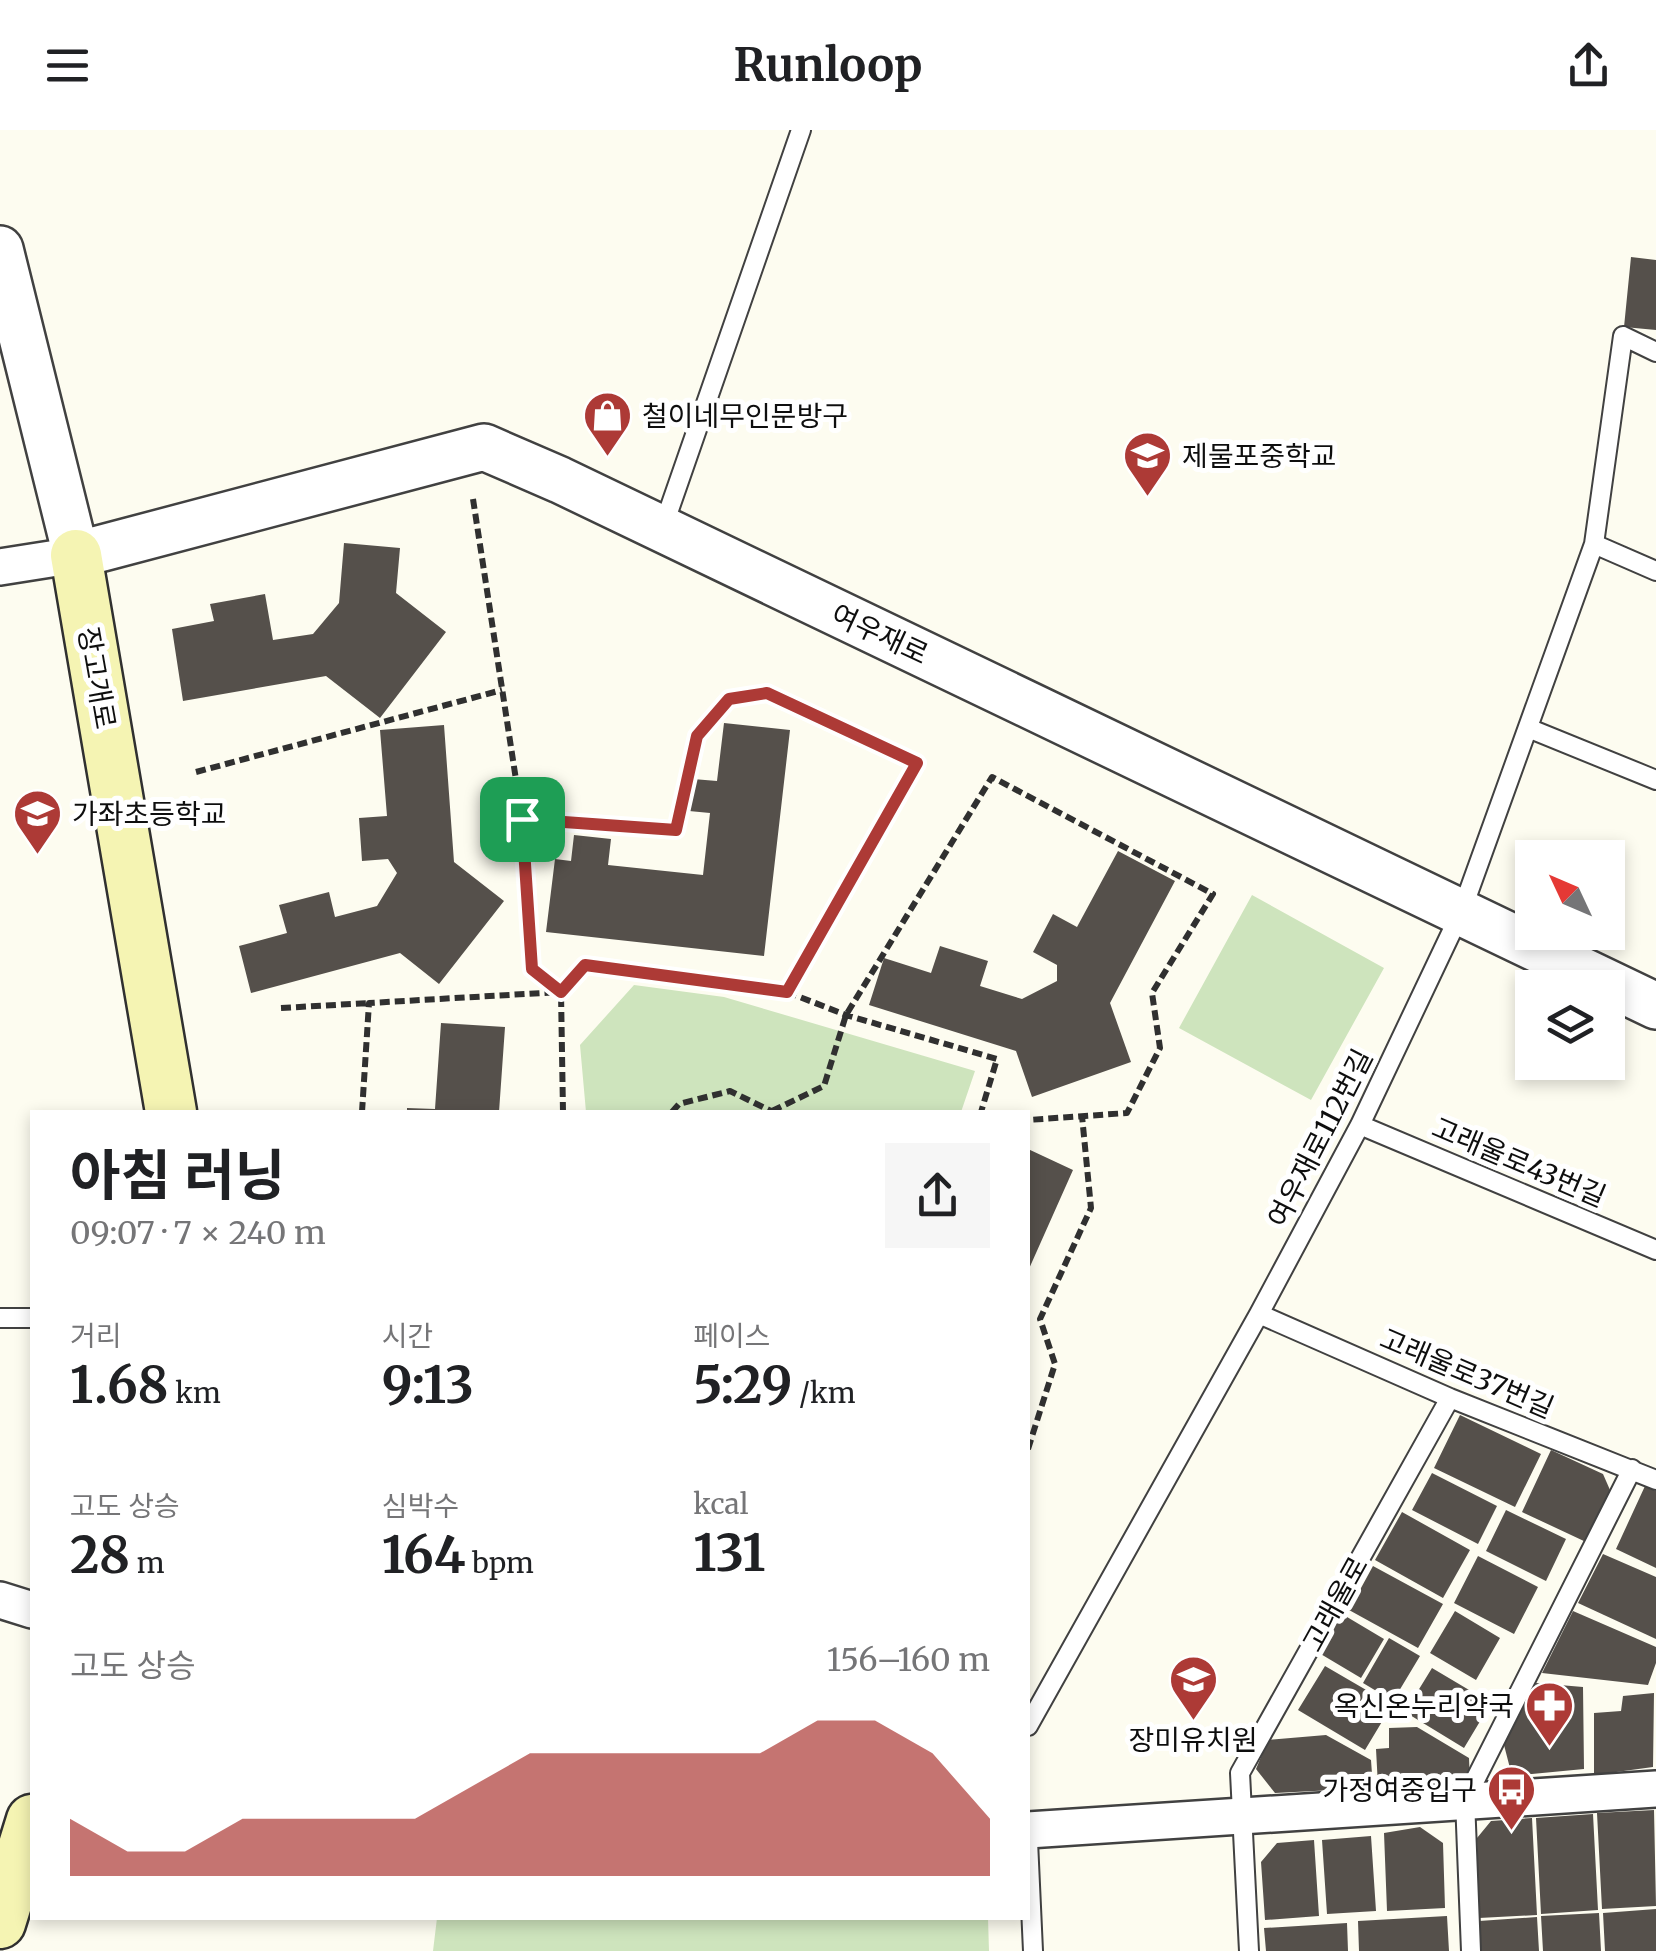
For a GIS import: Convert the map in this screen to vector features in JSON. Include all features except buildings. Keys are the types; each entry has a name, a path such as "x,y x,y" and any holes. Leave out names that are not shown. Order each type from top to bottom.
{"main road":[{"name":"장고개로","path":"76,555 170,1110"},
{"path":"0,1923 30,1826"}],"street":[{"name":"장고개로","path":"0,250 76,555"},
{"name":"여우재로","path":"76,555 484,447 1462,910 1656,1006"},
{"path":"0,568 76,555"},
{"path":"0,1600 30,1609"},
{"path":"1030,1830 1656,1789"}],"lane":[{"path":"662,530 802,130"},
{"name":"여우재로112번길","path":"1030,1722 1360,1125 1462,910 1594,544 1623,336 1656,352"},
{"path":"1594,544 1656,570"},
{"path":"1528,728 1656,780"},
{"name":"고래울로43번길","path":"1360,1125 1656,1250"},
{"name":"고래울로37번길","path":"1259,1314 1450,1398 1656,1480"},
{"path":"0,1318 30,1318"},
{"name":"고래울로","path":"1249,1951 1240,1773 1450,1398"},
{"path":"1470,1951 1465,1800 1632,1469"},
{"path":"1030,1896 1032,1951"}],"path":[{"path":"473,499 522,819 532,969 561,992"},
{"path":"196,772 502,690"},
{"path":"522,819 676,830 697,736 729,699 767,693 917,763 787,992"},
{"path":"777,1110 824,1086 846,1015 992,776 1213,894 1152,993 1160,1048 1127,1113 1030,1120"},
{"path":"563,1110 561,992 585,965 787,992 846,1015 997,1059 982,1110"},
{"path":"281,1008 561,992"},
{"path":"362,1110 369,1003"},
{"path":"674,1110 679,1104 730,1091 769,1110"},
{"path":"1030,1444 1055,1364 1040,1319 1091,1208 1082,1116"}],"green space":[{"path":"1252,895 1384,968 1311,1100 1179,1028"},
{"path":"634,985 724,997 975,1071 962,1110 586,1110 580,1045"},
{"path":"437,1920 988,1920 989,1951 433,1951"}],"place":[{"name":"철이네무인문방구","path":"607,458"},
{"name":"제물포중학교","path":"1147,498"},
{"name":"가좌초등학교","path":"37,856"},
{"name":"장미유치원","path":"1193,1722"},
{"name":"옥신온누리약국","path":"1549,1748"},
{"name":"가정여중입구","path":"1512,1832"}],"route":[{"path":"767,693 917,763 787,992 585,965 561,992 532,969 522,819 676,830 697,736 729,699 767,693"}]}
